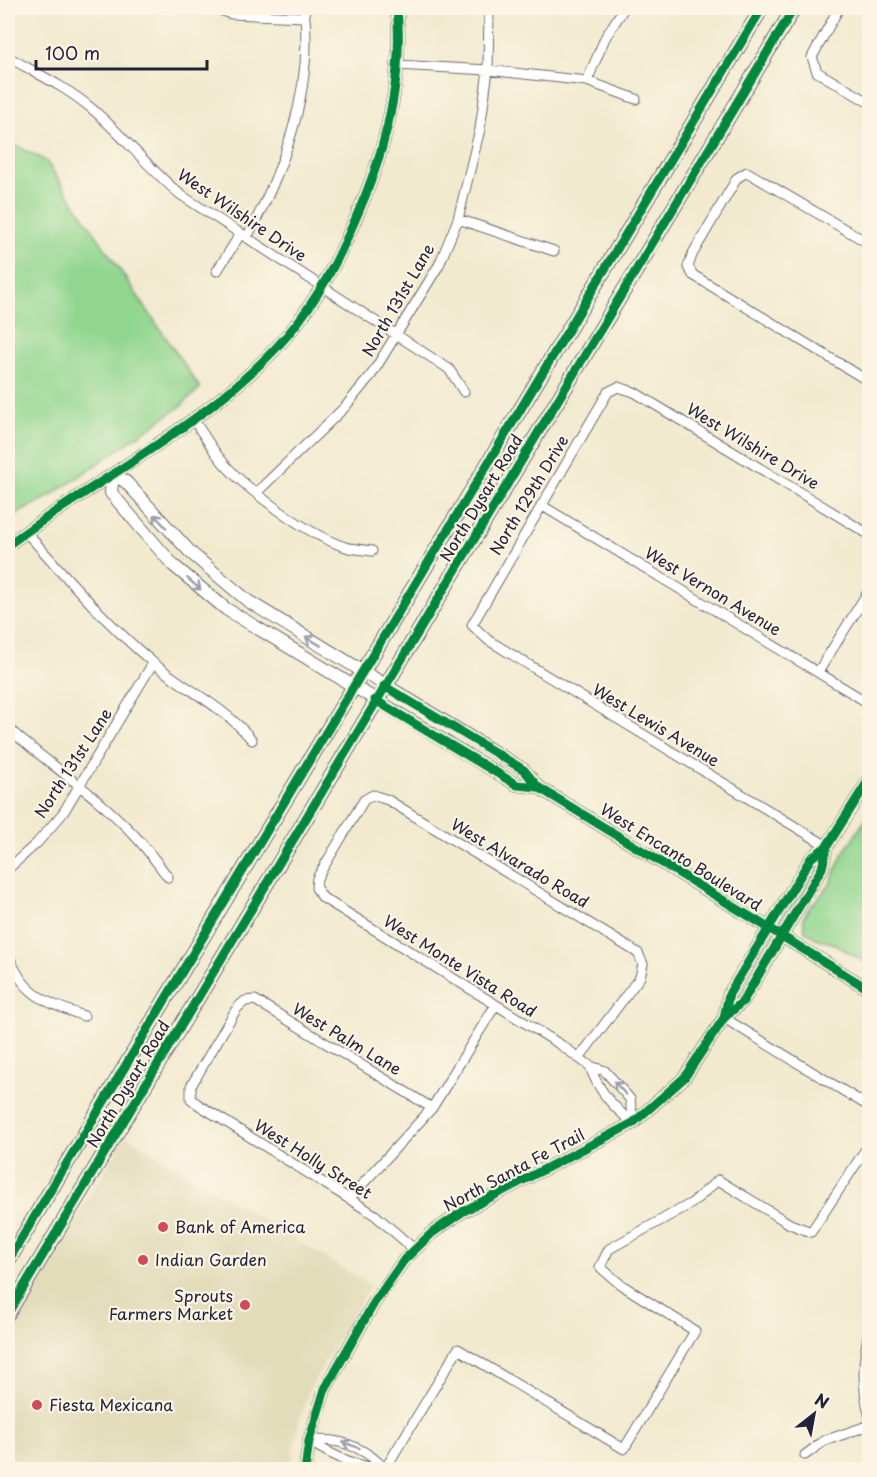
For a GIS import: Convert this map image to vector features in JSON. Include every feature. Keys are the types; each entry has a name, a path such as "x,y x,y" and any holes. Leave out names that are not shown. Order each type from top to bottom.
{"main road":[{"name":"North Dysart Road","path":"8,1261 762,8"},
{"name":"North Dysart Road","path":"8,1312 794,8"}],"street":[{"path":"215,8 231,14 305,12 304,58 294,127 279,171 244,235 217,272"},
{"path":"8,545 113,474 230,390 297,323 340,259 378,164 396,65 396,8"},
{"name":"North 131st Lane","path":"257,492 345,407 398,335 439,265 458,219 480,129 488,70 489,8"},
{"path":"587,81 605,38 624,8"},
{"path":"839,8 812,57 817,72 870,103"},
{"name":"West Wilshire Drive","path":"8,57 57,84 91,108 159,177 449,369 464,392"},
{"path":"396,65 488,70 587,81 636,99"},
{"path":"869,241 747,172 737,178 692,255 688,267 693,275 870,382"},
{"path":"458,219 554,251"},
{"name":"West Wilshire Drive","path":"618,387 634,392 870,535"},
{"name":"North 129th Drive","path":"472,625 608,392 618,387"},
{"path":"192,418 218,457 257,492 317,534 348,548 372,551"},
{"name":"West Encanto Boulevard","path":"538,787 517,785 261,633 191,581 158,549 111,493 113,474 126,482 177,538 214,574 265,612 524,770 538,787 870,990"},
{"name":"West Vernon Avenue","path":"541,504 870,704"},
{"path":"26,532 107,623 153,663 236,721 252,740"},
{"path":"818,672 870,589"},
{"name":"West Lewis Avenue","path":"472,625 488,640 827,846"},
{"name":"North 131st Lane","path":"8,869 63,813 153,663"},
{"path":"8,728 133,833 168,878"},
{"name":"North Santa Fe Trail","path":"305,1470 309,1441 318,1407 333,1374 393,1274 415,1250 462,1212 633,1124 684,1078 724,1018 743,1001 822,868 827,846 870,778"},
{"name":"West Monte Vista Road","path":"373,795 364,800 317,878 316,888 323,898 590,1066 605,1071 630,1099 633,1124"},
{"name":"West Alvarado Road","path":"373,795 388,800 638,953 643,964 640,977 579,1058"},
{"name":"North Santa Fe Trail","path":"724,1018 729,994 811,858 827,846"},
{"path":"8,953 18,977 28,990 49,1004 84,1016"},
{"name":"West Palm Lane","path":"244,1001 255,1000 432,1108"},
{"name":"West Holly Street","path":"244,1001 237,1008 191,1086 191,1099 375,1215 415,1250"},
{"path":"349,1199 432,1108 495,1006"},
{"path":"724,1018 870,1107"},
{"name":"West Monte Vista Road","path":"590,1066 594,1081 618,1111 633,1124"},
{"path":"386,1469 458,1349 624,1449 695,1331 620,1284 600,1267 609,1249 692,1203 718,1180 790,1224 811,1232 870,1143"},
{"path":"870,1328 862,1358 864,1394 870,1418"},
{"path":"806,1455 824,1441 870,1425"},
{"path":"309,1441 330,1438 350,1445 374,1456 386,1469"},
{"path":"309,1441 326,1452 370,1468 386,1469"}],"shaded area":[{"path":"126,1136 370,1285 310,1388 299,1422 290,1469 8,1469 8,1340 17,1318"}],"green space":[{"path":"8,141 46,161 200,388 181,406 52,495 8,519"},
{"path":"869,815 869,965 835,944 816,938 805,931 803,918 829,886 843,853"}],"cycle path":[{"path":"8,545 200,415 269,355 298,322 328,276 344,245 374,172 387,126 396,79 397,8"},
{"path":"8,1261 762,8"},
{"path":"8,1313 794,8"},
{"path":"384,686 524,770 538,787 870,990"},
{"path":"375,700 517,785 538,787"},
{"path":"305,1470 309,1441 325,1389 374,1303 404,1260 432,1233 462,1212 633,1123 684,1078 724,1018 743,1001 822,868 827,846 870,778"},
{"path":"724,1018 729,994 811,858 827,846"}],"place":[{"name":"Bank of America","path":"163,1227"},
{"name":"Indian Garden","path":"143,1260"},
{"name":"Sprouts Farmers Market","path":"245,1305"},
{"name":"Fiesta Mexicana","path":"37,1405"}]}
